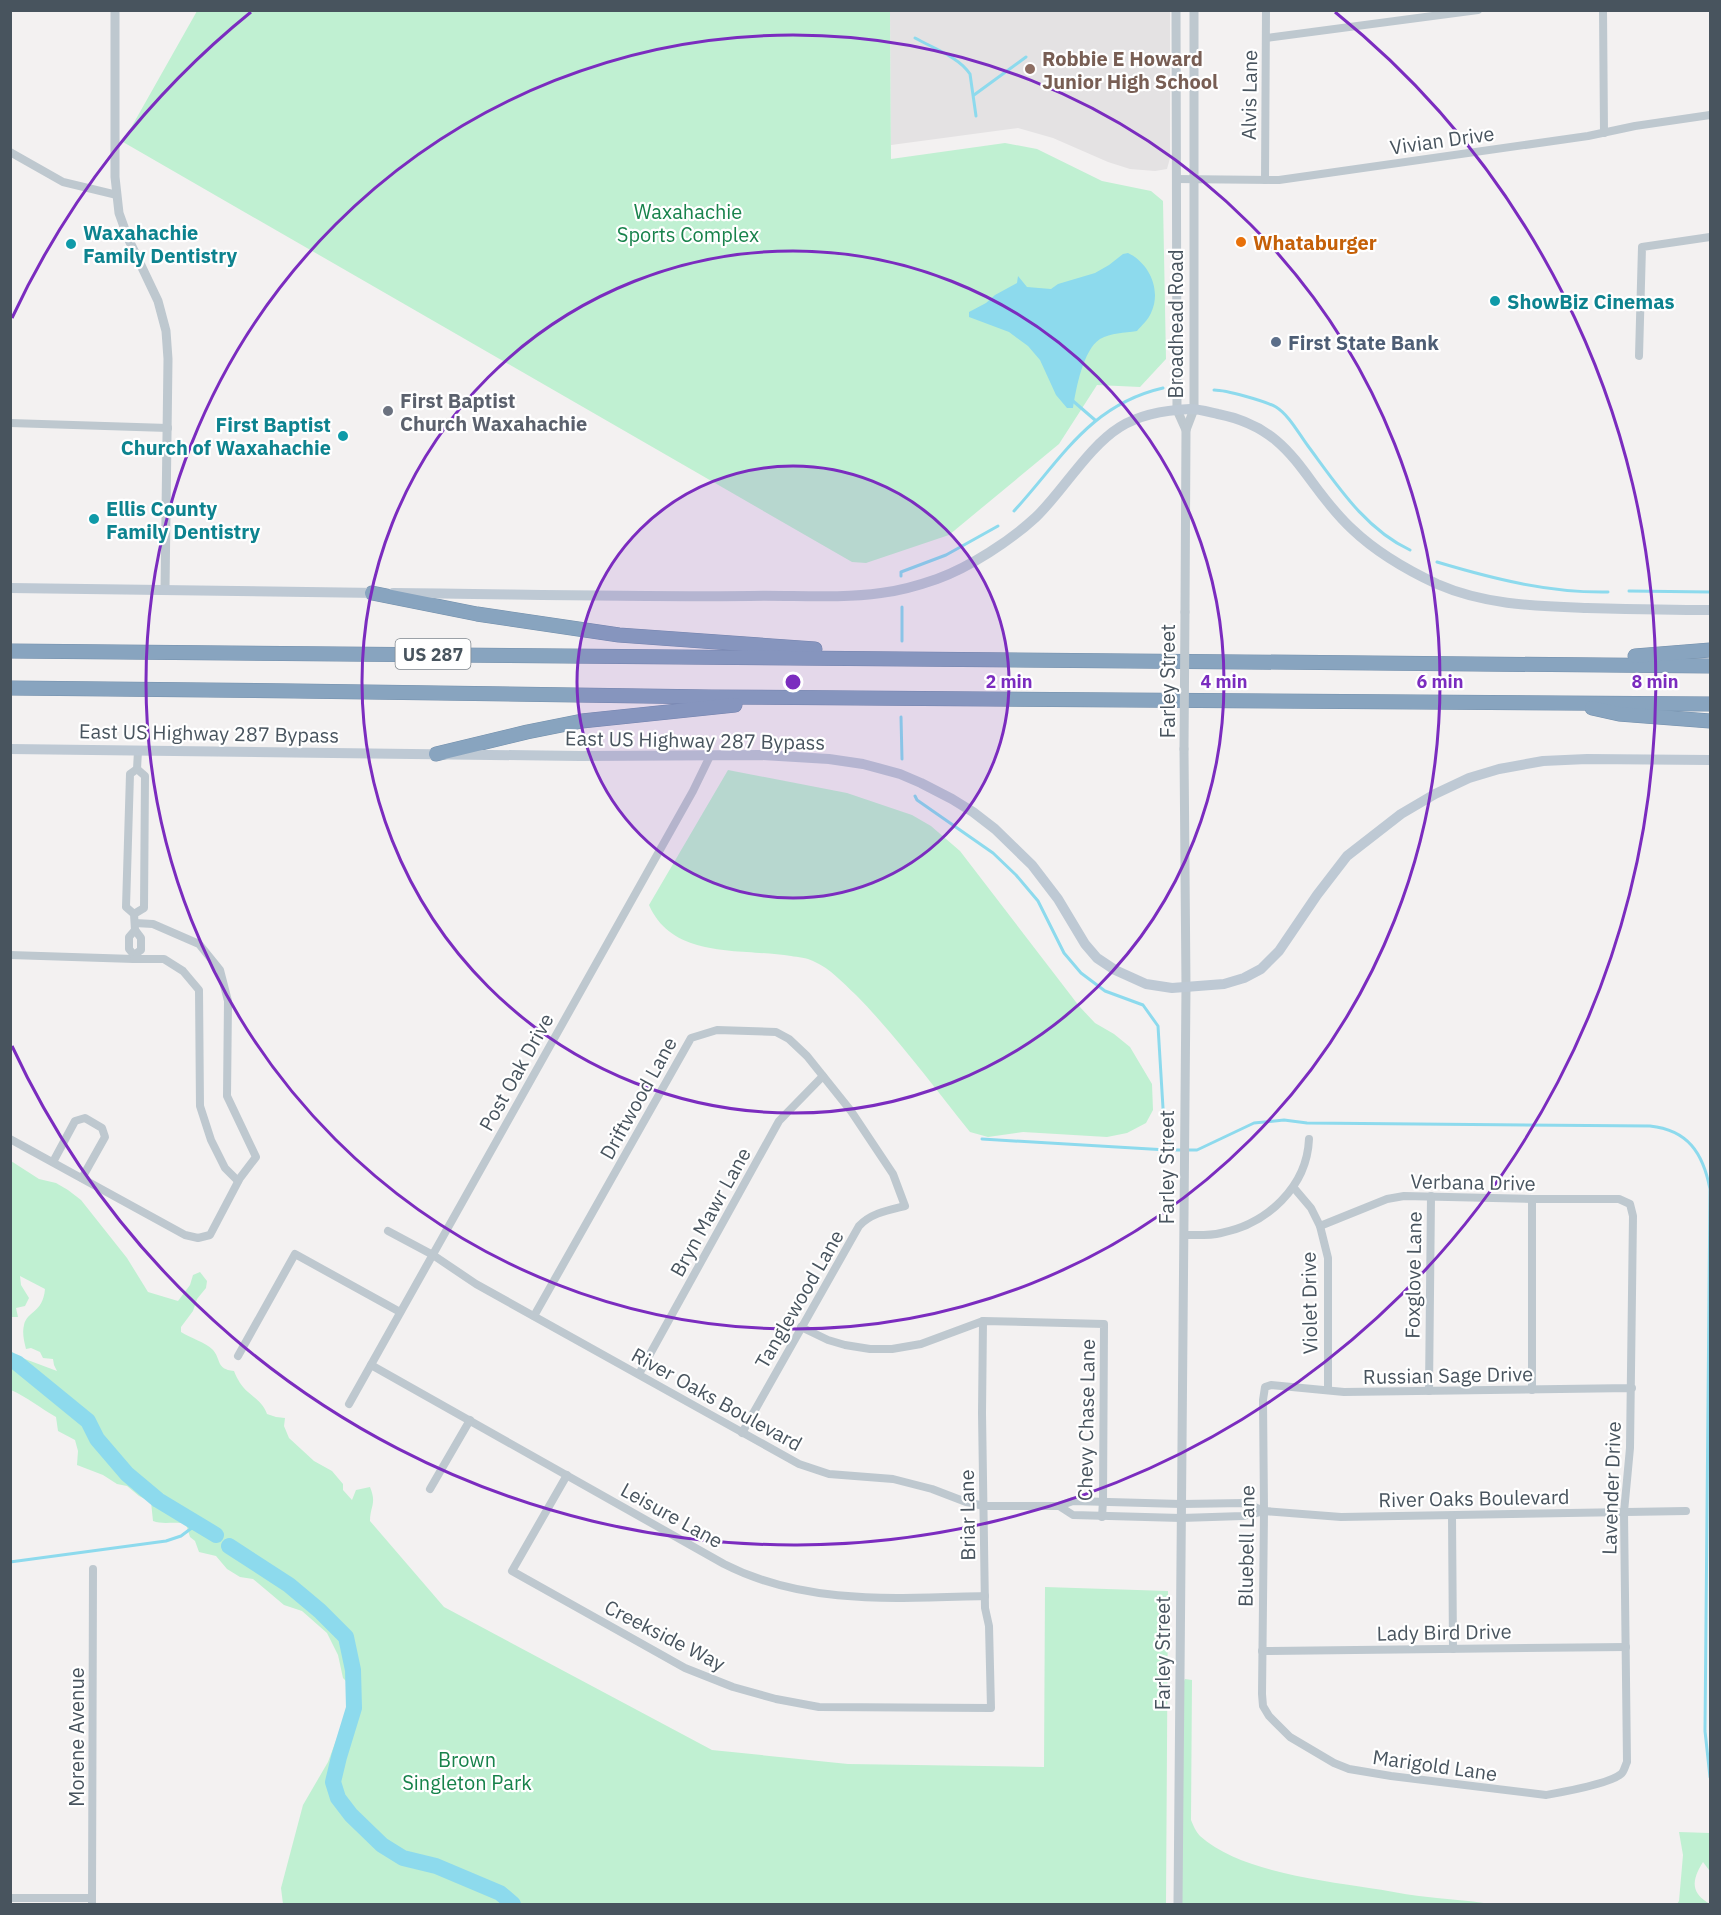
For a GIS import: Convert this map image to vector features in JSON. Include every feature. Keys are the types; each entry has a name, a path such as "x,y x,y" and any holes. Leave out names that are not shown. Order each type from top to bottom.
{"highway":[{"path":"372,593 477,614 619,635 830,651 855,658"},
{"path":"1476,663 1495,657 1642,656 1710,650"},
{"name":"US 287","path":"10,651 1710,666"},
{"name":"US 287","path":"10,688 711,698 1710,704"},
{"path":"436,754 527,732 582,722 807,697"},
{"path":"1579,703 1599,711 1619,714 1710,721"}],"main road":[{"path":"10,588 702,596 834,596 881,593 938,578 996,548 1037,516 1084,461 1118,428 1138,418 1194,409 1242,419 1263,429 1294,457 1338,516 1353,531 1395,562 1462,594 1526,606 1710,610"},
{"name":"East US Highway 287 Bypass","path":"10,749 580,756 761,755 829,759 863,764 900,774 921,783 973,812 995,829 1032,865 1058,899 1085,945 1097,958 1115,970 1146,984 1164,988 1224,984 1244,978 1261,969 1279,951 1347,856 1401,814 1469,778 1499,769 1543,761 1710,760"}],"street":[{"path":"115,10 114,165 119,213 128,238 158,301 166,331 168,428 165,590"},
{"name":"Broadhead Road","path":"1176,10 1178,410 1186,430"},
{"name":"Broadhead Road","path":"1186,430 1194,409 1194,10"},
{"name":"Alvis Lane","path":"1265,180 1266,10"},
{"path":"1266,38 1478,10"},
{"path":"1603,10 1604,133"},
{"name":"Vivian Drive","path":"1176,179 1279,180 1604,133 1710,115"},
{"path":"10,152 63,183 117,195"},
{"path":"1639,356 1642,247 1710,237"},
{"path":"10,423 168,428"},
{"name":"Farley Street","path":"1178,1905 1186,987 1184,748 1186,430"},
{"path":"137,769 138,751"},
{"name":"Post Oak Drive","path":"349,1404 693,791 710,756"},
{"path":"134,957 141,950 141,938 126,907 130,774 137,769"},
{"path":"135,922 144,908 145,776 137,769"},
{"path":"10,1138 185,1235 198,1238 210,1235 238,1181 256,1157 227,1096 228,1002 219,970 199,944 153,924 135,922"},
{"path":"10,955 134,957 164,960 183,971 199,990 200,1106 211,1140 225,1168 238,1181"},
{"name":"Driftwood Lane","path":"534,1316 691,1038 717,1030 776,1032 799,1048 851,1111 893,1174 905,1206"},
{"name":"Bryn Mawr Lane","path":"639,1374 779,1121 823,1076"},
{"path":"52,1162 75,1121 85,1118 102,1128 105,1137 82,1178"},
{"path":"1184,1234 1221,1233 1260,1219 1294,1188 1304,1166 1309,1139"},
{"name":"Violet Drive","path":"1294,1188 1311,1208 1320,1226 1328,1258 1328,1390"},
{"name":"Verbana Drive","path":"1320,1226 1387,1199 1404,1196 1619,1199 1630,1204"},
{"name":"Foxglove Lane","path":"1429,1391 1431,1196"},
{"path":"1532,1199 1532,1390"},
{"name":"Lavender Drive","path":"1622,1773 1627,1762 1624,1512 1629,1468 1632,1388 1633,1216 1630,1204"},
{"name":"Tanglewood Lane","path":"742,1433 859,1226 865,1219 876,1214 905,1206"},
{"name":"River Oaks Boulevard","path":"388,1231 433,1255 476,1284 742,1433 818,1472 893,1479 984,1506 1059,1506 1073,1501 1245,1503 1264,1511"},
{"path":"238,1356 295,1254 400,1312"},
{"path":"801,1328 845,1345 870,1349 892,1349 921,1344 983,1321"},
{"name":"Chevy Chase Lane","path":"983,1321 1104,1324 1102,1516"},
{"name":"Briar Lane","path":"983,1321 985,1608 989,1626 991,1708"},
{"name":"Leisure Lane","path":"371,1365 724,1564 763,1581 818,1594 847,1596 985,1596"},
{"name":"Russian Sage Drive","path":"1265,1387 1270,1385 1344,1392 1632,1388"},
{"name":"Bluebell Lane","path":"1263,1706 1263,1396 1265,1387"},
{"path":"430,1489 470,1420"},
{"name":"Creekside Way","path":"567,1475 512,1570 685,1668 733,1687 776,1699 819,1707 991,1708"},
{"name":"River Oaks Boulevard","path":"1059,1506 1073,1515 1181,1518 1243,1516 1264,1511 1341,1517 1686,1511"},
{"path":"1452,1515 1453,1649"},
{"name":"Morene Avenue","path":"92,1901 93,1569"},
{"name":"Lady Bird Drive","path":"1262,1651 1626,1647"},
{"name":"Marigold Lane","path":"1263,1706 1276,1725 1290,1737 1334,1763 1364,1772 1546,1795 1582,1788 1612,1779 1622,1773"},
{"path":"10,1898 92,1901"}],"shaded area":[{"name":"Robbie E Howard Junior High School","path":"890,11 1170,11 1170,158 1167,169 1155,171 1130,169 1053,138 1018,128 891,145"}],"green space":[{"name":"Waxahachie Sports Complex","path":"197,11 890,11 891,159 1005,143 1037,149 1102,181 1151,191 1163,201 1166,359 1140,387 1097,385 1059,444 949,535 866,563 852,562 123,142"},
{"path":"728,770 847,793 912,815 931,826 960,851 1079,1006 1095,1023 1130,1047 1152,1084 1153,1110 1146,1123 1127,1133 1107,1137 1023,1132 988,1137 970,1132 886,1028 856,995 825,968 811,960 799,957 711,948 674,935 660,923 649,905"},
{"name":"Brown Singleton Park","path":"11,1161 39,1179 56,1183 81,1200 127,1258 148,1292 178,1301 190,1285 193,1275 200,1272 207,1281 206,1288 181,1327 181,1332 212,1349 221,1366 234,1371 238,1380 261,1404 267,1414 285,1418 284,1426 289,1438 314,1461 332,1471 352,1500 356,1490 370,1487 373,1501 370,1521 444,1607 712,1750 848,1764 1044,1767 1045,1587 1168,1591 1166,1904 283,1904 281,1888 303,1805 328,1762 360,1676 348,1631 345,1628 353,1655 355,1681 348,1683 343,1678 338,1655 327,1633 302,1611 284,1605 253,1579 240,1577 227,1569 216,1556 199,1552 195,1541 190,1537 186,1524 153,1521 151,1502 127,1486 117,1484 103,1475 77,1465 78,1451 75,1440 58,1431 56,1417 11,1390 10,1350 17,1356 57,1371 53,1359 43,1358 40,1352 31,1348 26,1349 24,1337 23,1328 26,1320 41,1303 45,1289 20,1276 21,1285 29,1298 25,1306 16,1308 18,1317 11,1317"},
{"path":"1185,1679 1192,1680 1191,1820 1200,1836 1216,1848 1257,1866 1303,1877 1413,1895 1491,1904 1181,1904 1183,1683"},
{"path":"1679,1832 1710,1833 1710,1870 1703,1862 1696,1875 1695,1886 1699,1895 1710,1904 1677,1904 1683,1855"}],"water":[{"path":"1128,253 1142,263 1152,278 1155,295 1151,313 1137,331 1109,336 1094,344 1081,370 1073,408 1067,408 1056,395 1040,360 1028,346 1009,332 969,317 969,312 1017,283 1018,276 1027,287 1051,289 1058,284 1095,273"}],"waterway":[{"path":"915,38 953,58 970,74 976,116"},
{"path":"974,95 1026,57"},
{"path":"1014,511 1062,454 1096,421 1115,407 1137,396 1163,388"},
{"path":"1214,390 1255,399 1281,410 1353,505 1379,530 1410,550"},
{"path":"1073,401 1095,420"},
{"path":"901,576 901,572 946,555 998,526"},
{"path":"1437,562 1522,584 1564,590 1608,592"},
{"path":"1629,591 1710,592"},
{"path":"902,607 902,641"},
{"path":"901,717 902,759"},
{"path":"915,796 917,800 993,853 1016,875 1038,901 1064,953 1081,973 1105,991 1143,1005 1158,1026 1163,1108 1171,1150"},
{"path":"982,1139 1197,1150 1254,1123 1284,1120 1307,1123 1650,1126 1663,1128 1684,1138 1698,1154 1710,1189 1705,1731 1710,1777"},
{"path":"10,1360 17,1363 88,1421 97,1439 127,1474 158,1500 216,1535"},
{"path":"10,1562 166,1541 181,1536 197,1524"},
{"path":"229,1546 289,1585 346,1637 353,1670 354,1708 333,1782 338,1798 351,1815 382,1845 403,1858 436,1866 500,1893 513,1904"}],"place":[{"name":"Robbie E Howard Junior High School","path":"1030,69"},
{"name":"Whataburger","path":"1241,242"},
{"name":"Waxahachie Family Dentistry","path":"71,244"},
{"name":"ShowBiz Cinemas","path":"1495,301"},
{"name":"First State Bank","path":"1276,342"},
{"name":"First Baptist Church Waxahachie","path":"388,411"},
{"name":"First Baptist Church of Waxahachie","path":"343,436"},
{"name":"Ellis County Family Dentistry","path":"94,519"}]}
